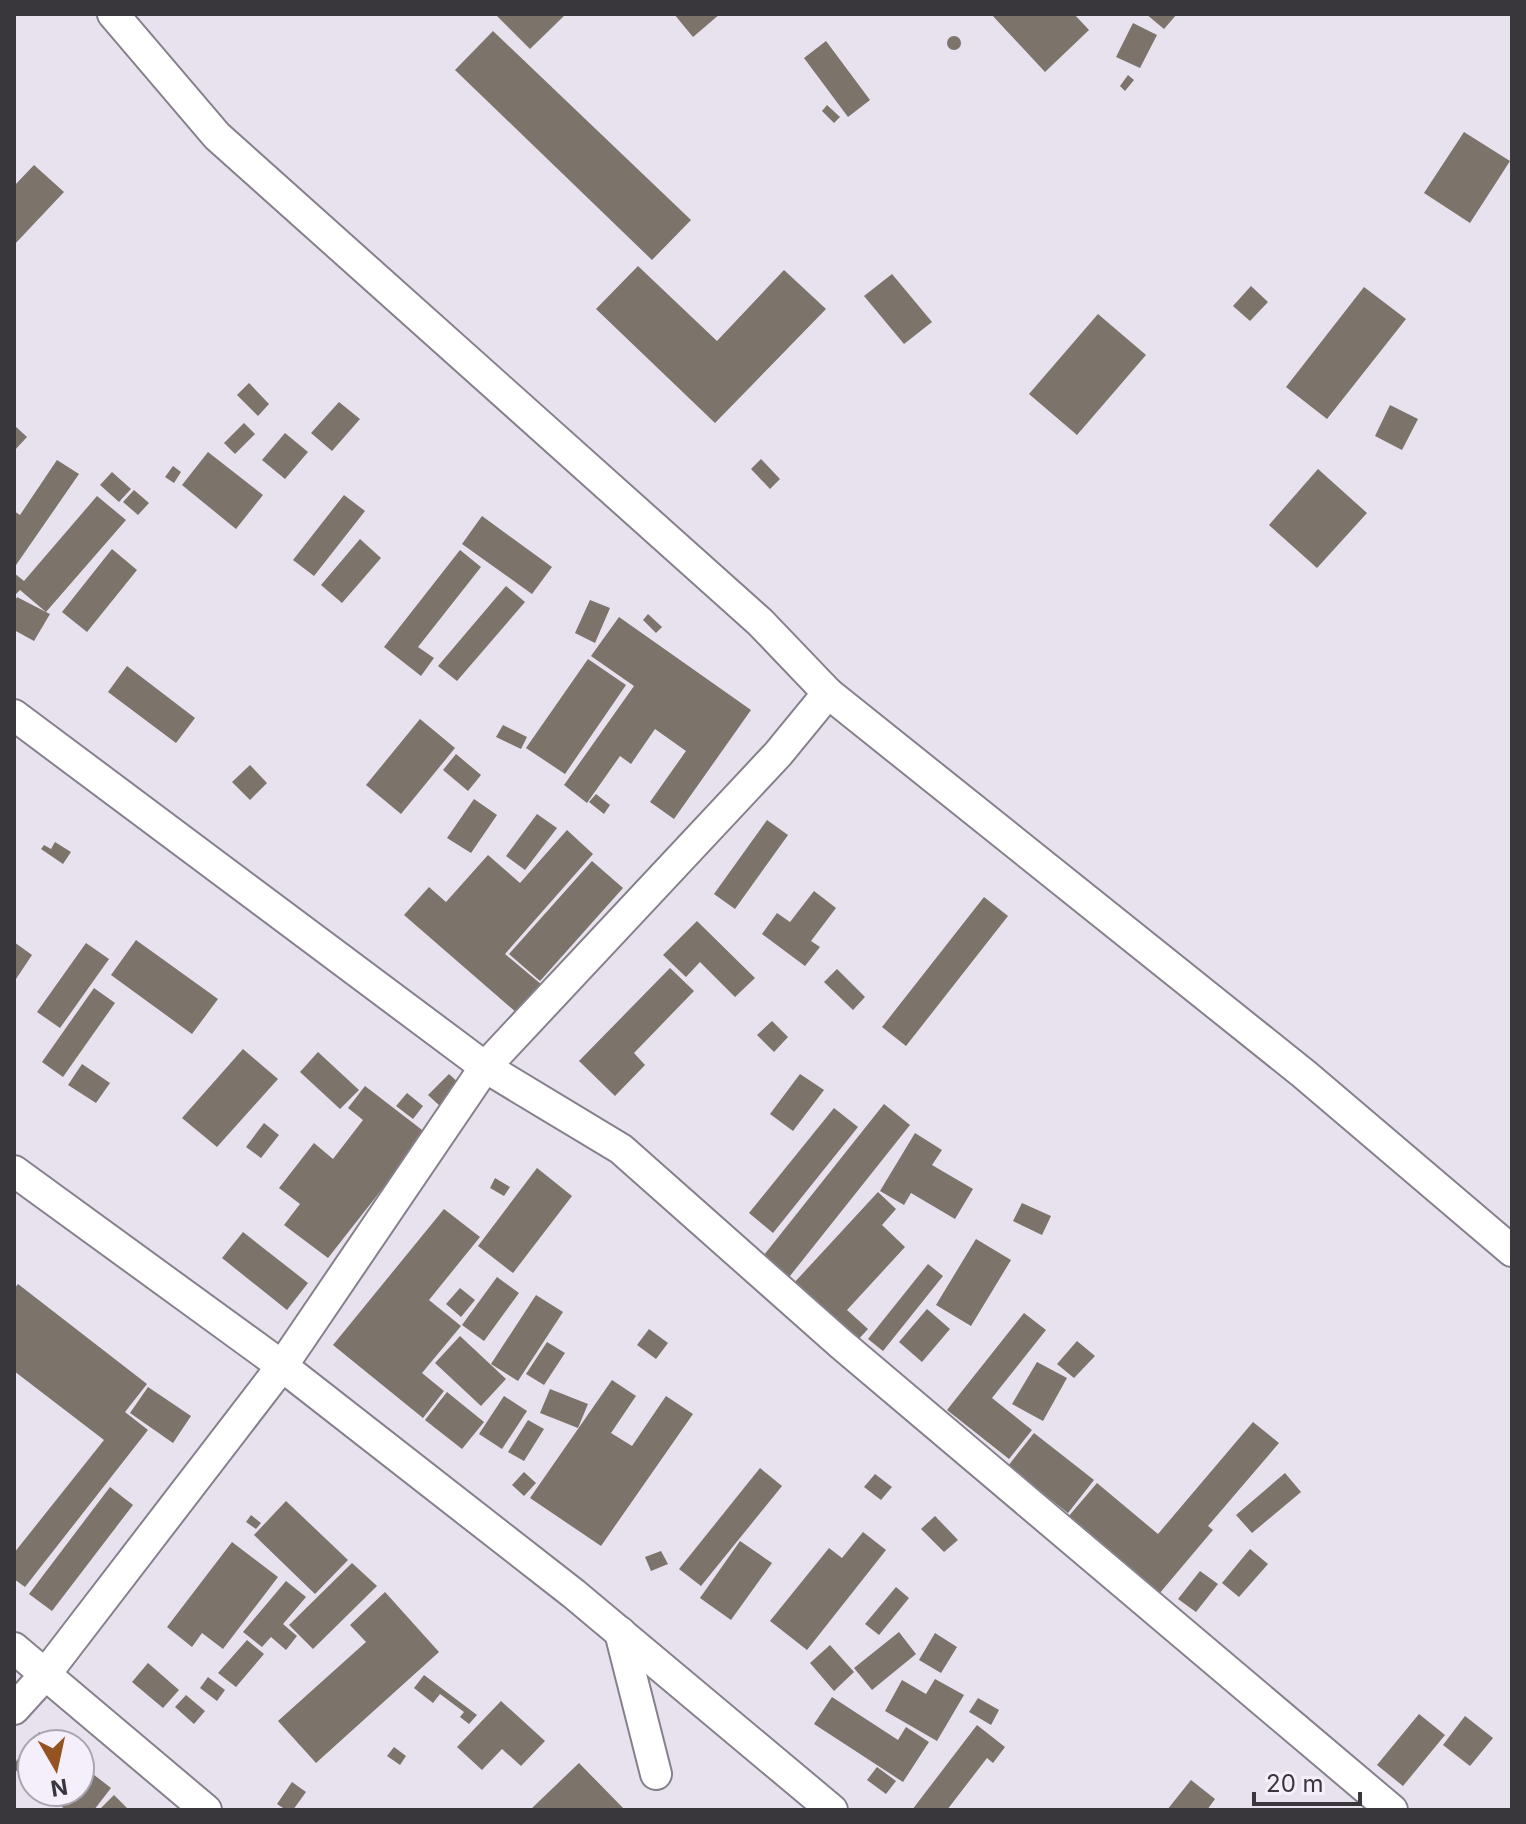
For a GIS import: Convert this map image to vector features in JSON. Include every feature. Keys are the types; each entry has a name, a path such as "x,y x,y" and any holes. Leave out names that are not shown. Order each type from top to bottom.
{"street":[{"path":"113,14 217,136 760,622 828,693 1304,1074 1512,1251"},
{"path":"14,1709 44,1676 282,1366 485,1067 778,754 828,693"},
{"path":"14,715 485,1067 621,1149 853,1354 1392,1810"},
{"path":"14,1171 282,1366 620,1632 832,1810"},
{"path":"620,1632 656,1774"},
{"path":"14,1648 206,1810"}],"building":[{"path":"495,14 566,14 530,49"},
{"path":"674,14 720,14 693,37"},
{"path":"991,14 1074,14 1089,30 1045,72"},
{"path":"1146,14 1177,14 1164,29"},
{"path":"1133,23 1157,35 1140,68 1116,57"},
{"path":"493,31 691,220 652,260 455,70"},
{"path":"954,36 961,43 954,50 947,43"},
{"path":"826,41 870,100 848,117 804,58"},
{"path":"1128,75 1134,80 1125,91 1120,86"},
{"path":"827,105 840,117 834,123 822,111"},
{"path":"1464,132 1510,161 1470,223 1424,193"},
{"path":"34,165 64,192 14,245 14,186"},
{"path":"638,266 717,341 784,270 826,309 715,423 596,309"},
{"path":"892,274 932,322 904,344 864,296"},
{"path":"1251,286 1268,302 1250,321 1233,306"},
{"path":"1364,287 1406,319 1327,419 1286,387"},
{"path":"1098,314 1146,355 1077,435 1029,394"},
{"path":"249,383 269,404 258,416 237,395"},
{"path":"339,402 360,419 332,451 311,433"},
{"path":"1390,405 1418,419 1402,450 1375,436"},
{"path":"244,423 255,434 235,454 224,443"},
{"path":"14,425 27,437 14,451"},
{"path":"285,433 308,452 285,479 262,460"},
{"path":"208,452 263,495 236,529 182,485"},
{"path":"761,459 780,479 770,489 751,469"},
{"path":"57,460 79,474 14,568 14,511 20,515"},
{"path":"173,466 181,472 174,483 165,477"},
{"path":"1318,469 1367,513 1317,568 1269,525"},
{"path":"112,472 131,489 119,502 100,485"},
{"path":"134,490 149,503 138,515 123,502"},
{"path":"344,495 365,511 314,576 293,560"},
{"path":"97,496 126,520 46,612 20,590 14,596 14,573 24,581"},
{"path":"482,516 552,567 532,594 462,544"},
{"path":"360,539 381,558 342,603 321,585"},
{"path":"112,549 137,570 87,632 62,612"},
{"path":"460,550 481,567 418,647 434,658 421,676 384,647"},
{"path":"506,586 525,602 457,681 438,666"},
{"path":"17,597 50,614 34,641 14,630 14,603"},
{"path":"590,600 610,608 595,643 575,633"},
{"path":"648,614 662,627 656,633 643,620"},
{"path":"619,617 751,710 674,819 650,802 686,751 655,729 631,764 620,756 587,803 564,785 634,686 591,656"},
{"path":"588,659 626,685 565,774 526,748"},
{"path":"127,666 195,718 176,743 108,692"},
{"path":"420,719 455,748 401,814 366,785"},
{"path":"503,725 527,737 521,749 496,737"},
{"path":"456,754 481,775 468,791 443,770"},
{"path":"250,765 267,783 250,800 232,782"},
{"path":"596,794 610,805 604,814 589,802"},
{"path":"474,799 497,815 471,853 447,838"},
{"path":"537,814 557,828 525,870 506,856"},
{"path":"767,820 788,835 735,909 714,894"},
{"path":"567,830 593,854 505,954 542,985 517,1013 404,915 429,887 446,902 488,855 520,883"},
{"path":"55,842 71,852 63,864 41,849 44,845 51,849"},
{"path":"592,861 623,888 540,981 509,954"},
{"path":"814,891 836,908 811,941 820,947 805,966 762,934 777,913 790,922"},
{"path":"984,897 1008,916 906,1046 882,1027"},
{"path":"697,921 755,978 735,997 700,962 686,977 663,955"},
{"path":"136,940 218,999 192,1034 111,975"},
{"path":"14,942 32,955 14,982"},
{"path":"86,943 109,959 60,1028 37,1012"},
{"path":"670,968 694,991 634,1053 645,1065 615,1096 579,1061"},
{"path":"837,969 865,997 853,1010 824,982"},
{"path":"94,988 115,1003 63,1077 42,1062"},
{"path":"772,1021 788,1037 774,1052 757,1035"},
{"path":"243,1049 278,1079 217,1147 182,1118"},
{"path":"318,1052 359,1090 340,1109 300,1072"},
{"path":"82,1064 110,1083 96,1103 68,1085"},
{"path":"449,1074 461,1085 441,1107 428,1095"},
{"path":"800,1074 824,1090 793,1131 770,1114"},
{"path":"365,1086 426,1133 328,1258 284,1225 300,1204 279,1188 314,1143 333,1159 363,1120 348,1108"},
{"path":"407,1093 423,1106 413,1119 396,1106"},
{"path":"884,1104 910,1125 786,1281 760,1260"},
{"path":"834,1108 858,1127 773,1233 749,1213"},
{"path":"264,1123 279,1135 261,1158 246,1147"},
{"path":"915,1133 942,1150 932,1165 973,1189 955,1219 911,1193 904,1205 880,1191"},
{"path":"537,1168 572,1196 513,1273 478,1246"},
{"path":"495,1178 510,1187 504,1196 490,1188"},
{"path":"878,1192 896,1209 882,1225 905,1247 847,1310 868,1329 856,1342 793,1284"},
{"path":"1022,1203 1051,1216 1042,1235 1013,1221"},
{"path":"444,1209 480,1237 429,1300 461,1326 422,1373 444,1391 423,1418 333,1345"},
{"path":"243,1232 308,1283 287,1310 222,1258"},
{"path":"976,1239 1011,1260 971,1326 936,1305"},
{"path":"928,1264 943,1276 883,1351 868,1339"},
{"path":"497,1277 519,1293 484,1341 462,1325"},
{"path":"18,1284 147,1384 125,1412 148,1430 25,1587 14,1579 14,1553 104,1440 14,1371 14,1289"},
{"path":"460,1288 475,1300 461,1317 446,1304"},
{"path":"536,1295 563,1312 518,1381 491,1364"},
{"path":"927,1309 950,1329 922,1362 899,1342"},
{"path":"1024,1313 1046,1330 992,1398 1032,1430 1009,1459 947,1410"},
{"path":"649,1329 668,1343 656,1359 637,1345"},
{"path":"460,1336 506,1379 481,1406 435,1363"},
{"path":"1077,1341 1095,1356 1074,1378 1057,1364"},
{"path":"547,1342 565,1353 544,1385 526,1374"},
{"path":"1037,1362 1067,1378 1043,1421 1012,1404"},
{"path":"612,1380 636,1396 611,1433 632,1446 666,1396 693,1414 601,1546 530,1498"},
{"path":"148,1387 191,1416 173,1443 130,1413"},
{"path":"550,1389 588,1404 578,1428 540,1413"},
{"path":"447,1392 484,1422 462,1449 425,1420"},
{"path":"504,1396 527,1411 502,1449 479,1434"},
{"path":"528,1420 544,1429 524,1461 508,1452"},
{"path":"1253,1422 1279,1443 1208,1526 1213,1530 1159,1594 1068,1517 1097,1483 1158,1534"},
{"path":"1034,1433 1094,1480 1068,1513 1008,1466"},
{"path":"760,1468 782,1486 701,1586 679,1569"},
{"path":"524,1472 536,1483 524,1496 512,1485"},
{"path":"1285,1473 1301,1492 1252,1533 1236,1515"},
{"path":"875,1474 892,1487 881,1500 864,1487"},
{"path":"110,1487 133,1505 52,1611 29,1594"},
{"path":"286,1501 348,1560 315,1594 254,1535"},
{"path":"251,1515 261,1523 256,1529 246,1522"},
{"path":"935,1516 958,1540 944,1552 921,1529"},
{"path":"863,1532 886,1550 807,1650 770,1621 829,1548 842,1558"},
{"path":"740,1541 772,1563 731,1620 700,1598"},
{"path":"232,1542 278,1577 223,1649 202,1633 192,1647 167,1627"},
{"path":"1250,1549 1268,1564 1239,1597 1222,1583"},
{"path":"661,1551 668,1564 651,1571 645,1557"},
{"path":"352,1563 377,1586 313,1649 289,1625"},
{"path":"1200,1571 1218,1584 1196,1612 1178,1599"},
{"path":"286,1581 306,1597 283,1624 297,1636 286,1650 271,1637 262,1647 243,1632"},
{"path":"896,1587 909,1598 879,1635 865,1624"},
{"path":"385,1592 439,1652 316,1763 278,1721 366,1642 350,1625"},
{"path":"899,1632 916,1654 872,1690 854,1668"},
{"path":"935,1633 957,1647 941,1673 919,1660"},
{"path":"247,1640 264,1654 236,1687 218,1673"},
{"path":"830,1645 854,1672 834,1691 810,1663"},
{"path":"148,1663 179,1690 163,1708 132,1682"},
{"path":"424,1675 477,1715 469,1724 460,1717 464,1712 440,1694 433,1703 414,1688"},
{"path":"208,1677 225,1690 217,1701 200,1688"},
{"path":"935,1679 964,1695 937,1741 885,1711 902,1680 926,1694"},
{"path":"186,1695 205,1711 194,1724 175,1707"},
{"path":"832,1697 898,1740 906,1727 929,1742 903,1782 814,1724"},
{"path":"978,1698 999,1710 991,1725 969,1712"},
{"path":"501,1701 545,1741 521,1766 502,1749 482,1770 457,1747"},
{"path":"1419,1714 1445,1735 1403,1786 1377,1765"},
{"path":"1465,1716 1493,1738 1470,1766 1443,1745"},
{"path":"977,1725 1005,1747 993,1763 987,1758 947,1810 912,1810"},
{"path":"394,1747 406,1756 400,1765 387,1756"},
{"path":"579,1763 625,1810 530,1810"},
{"path":"877,1767 896,1781 886,1794 867,1780"},
{"path":"96,1776 111,1788 96,1807"},
{"path":"1191,1780 1215,1799 1207,1810 1167,1810"},
{"path":"292,1782 306,1792 293,1810 286,1810 277,1804"},
{"path":"114,1795 129,1810 99,1810"},
{"path":"63,1808 96,1808 94,1810"}]}
